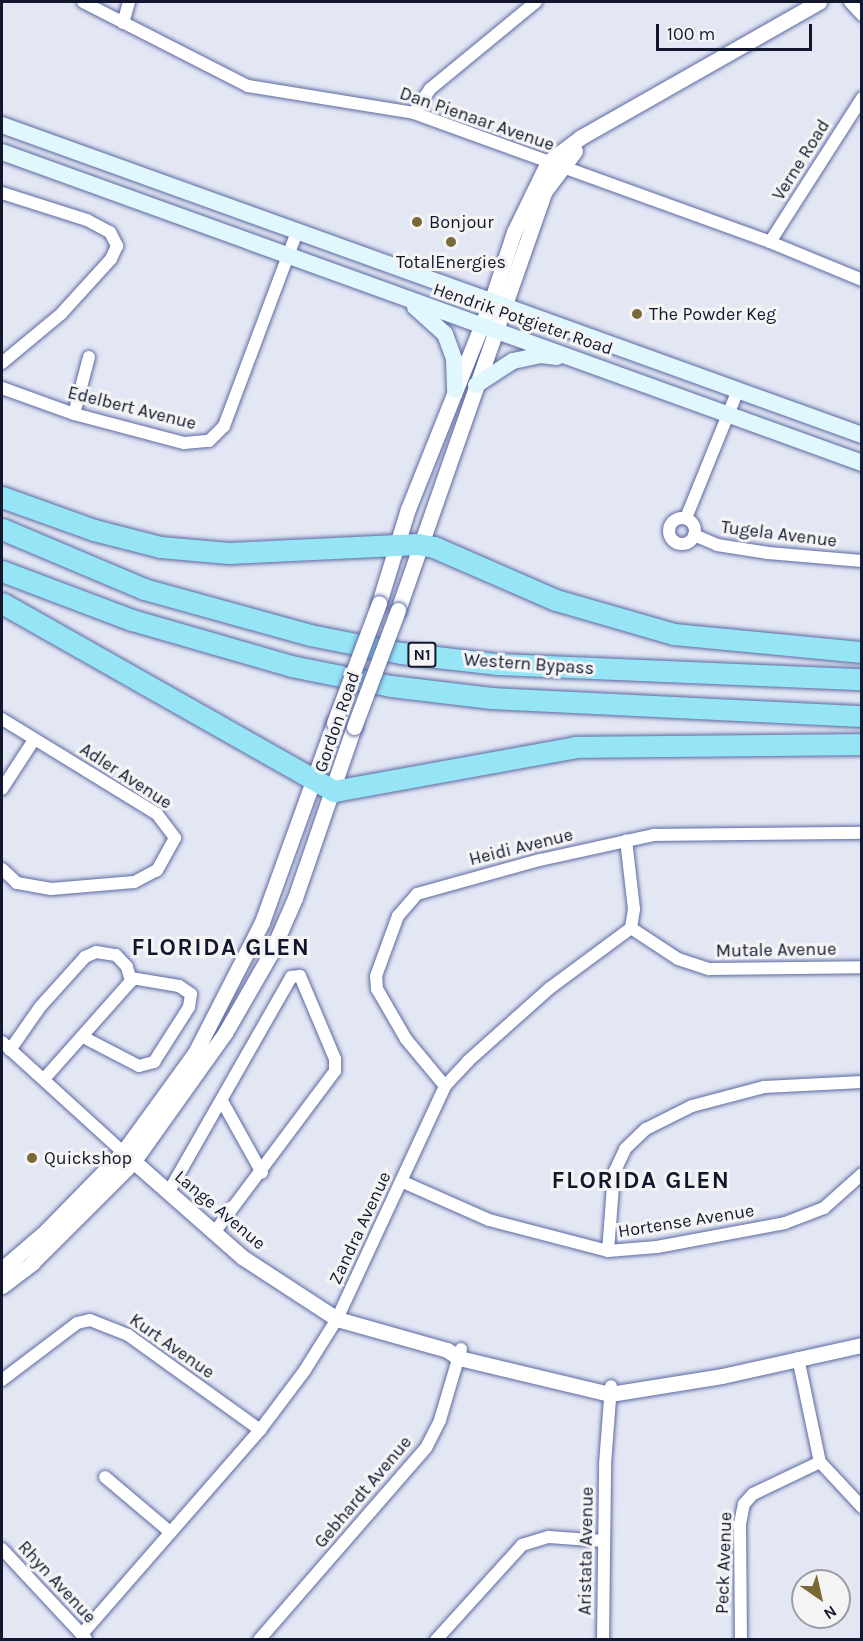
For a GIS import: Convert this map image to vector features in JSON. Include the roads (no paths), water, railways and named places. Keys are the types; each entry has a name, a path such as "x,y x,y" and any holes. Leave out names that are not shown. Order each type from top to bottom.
{"highway":[{"path":"2,497 85,527 160,547 240,553 396,543 418,544 434,547 556,600 674,634 861,652"},
{"name":"Western Bypass","path":"2,529 144,589 310,635 401,653 498,664 861,679"},
{"name":"Western Bypass","path":"2,571 132,620 291,666 391,686 491,698 861,716"},
{"path":"2,603 312,781 334,790 575,747 861,744"}],"main road":[{"name":"Hendrik Potgieter Road","path":"2,125 861,435"},
{"name":"Hendrik Potgieter Road","path":"2,152 375,288 598,366 861,464"},
{"path":"375,288 417,308 438,325 452,350 455,390"},
{"path":"476,385 500,368 526,357 549,356 598,366"}],"street":[{"name":"Dan Pienaar Avenue","path":"83,2 248,86 414,113 770,242 861,280"},
{"path":"123,23 129,2"},
{"path":"414,113 430,89 536,2"},
{"name":"Gordon Road","path":"2,1286 32,1263 128,1157 225,1033 266,962 295,898 354,727 398,610 418,544 476,385 489,327 554,164 615,119 819,2"},
{"path":"850,2 861,15"},
{"name":"Verne Road","path":"770,242 861,98"},
{"path":"2,193 97,224 114,236 117,246 111,259 61,314 2,363"},
{"name":"Edelbert Avenue","path":"2,388 74,414 184,443 201,443 214,438 224,426 297,232"},
{"name":"Gordon Road","path":"2,1269 128,1157 195,1053 235,980 266,912 379,603 396,543 455,390 489,327"},
{"path":"74,414 89,357"},
{"name":"Tugela Avenue","path":"686,518 726,414 738,390"},
{"name":"Tugela Avenue","path":"686,518 694,525 694,535"},
{"name":"Tugela Avenue","path":"686,518 672,522 670,536 682,544 694,535"},
{"name":"Tugela Avenue","path":"694,535 717,545 768,553 861,561"},
{"name":"Adler Avenue","path":"2,719 157,814 175,838 157,870 134,882 51,889 16,883 2,869"},
{"path":"2,789 34,740"},
{"name":"Heidi Avenue","path":"445,1086 406,1039 377,989 376,976 389,937 409,899 425,890 654,835 861,833"},
{"path":"626,840 634,909 632,928"},
{"name":"Mutale Avenue","path":"632,928 678,959 709,969 861,967"},
{"name":"Zandra Avenue","path":"84,1637 170,1532 260,1430 337,1319 403,1182 445,1086 468,1061 550,988 632,928"},
{"path":"6,1046 58,985 90,954 116,955 131,978 179,986 191,994 189,1007 154,1062 139,1066 83,1036"},
{"path":"168,1193 291,977 300,976 335,1059 335,1071 262,1173 214,1233"},
{"path":"44,1079 131,978"},
{"name":"Lange Avenue","path":"6,1046 242,1257 337,1319 456,1352 606,1389 746,1368 861,1345"},
{"path":"608,1251 615,1173 625,1149 646,1129 692,1106 764,1087 861,1082"},
{"path":"222,1101 262,1173"},
{"name":"Hortense Avenue","path":"403,1182 489,1220 608,1251 657,1247 785,1223 824,1208 861,1174"},
{"name":"Kurt Avenue","path":"2,1380 77,1323 90,1320 128,1335 260,1430"},
{"name":"Gebhardt Avenue","path":"259,1640 426,1448 440,1420 456,1352"},
{"path":"798,1358 820,1462 861,1507"},
{"name":"Aristata Avenue","path":"603,1640 606,1389"},
{"name":"Peck Avenue","path":"741,1640 740,1524 744,1503 753,1494 820,1462"},
{"path":"105,1477 170,1532"},
{"path":"441,1637 529,1541 549,1537 604,1541"},
{"name":"Rhyn Avenue","path":"2,1549 84,1637"},
{"path":"2,1570 12,1562"}],"place":[{"name":"Bonjour","path":"417,222"},
{"name":"TotalEnergies","path":"451,242"},
{"name":"The Powder Keg","path":"637,314"},
{"name":"Quickshop","path":"32,1158"}],"district":[{"name":"FLORIDA GLEN","path":"221,948"},
{"name":"FLORIDA GLEN","path":"641,1181"}]}
